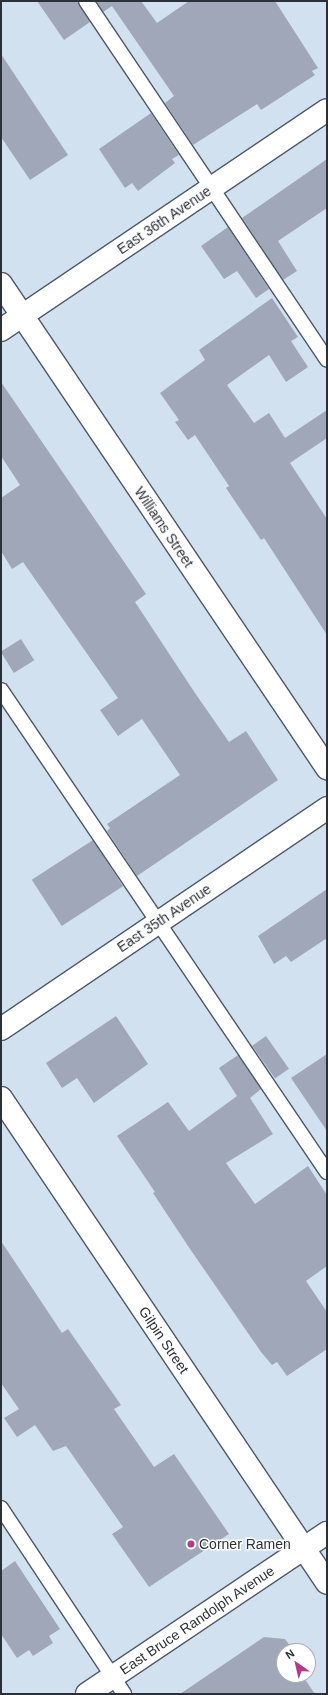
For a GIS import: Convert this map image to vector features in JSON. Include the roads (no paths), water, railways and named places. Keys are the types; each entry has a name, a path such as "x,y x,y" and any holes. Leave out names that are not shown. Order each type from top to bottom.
{"street":[{"name":"East 36th Avenue","path":"1,330 327,110"},
{"name":"Williams Street","path":"1,284 327,768"},
{"name":"East 35th Avenue","path":"1,1029 327,808"},
{"name":"Gilpin Street","path":"1,1098 327,1583"},
{"name":"East Bruce Randolph Avenue","path":"87,1694 118,1685 304,1548 327,1533"}],"lane":[{"path":"86,1 327,360"},
{"path":"1,690 327,1172"},
{"path":"1,1508 118,1685"}],"place":[{"name":"Corner Ramen","path":"191,1544"}]}
